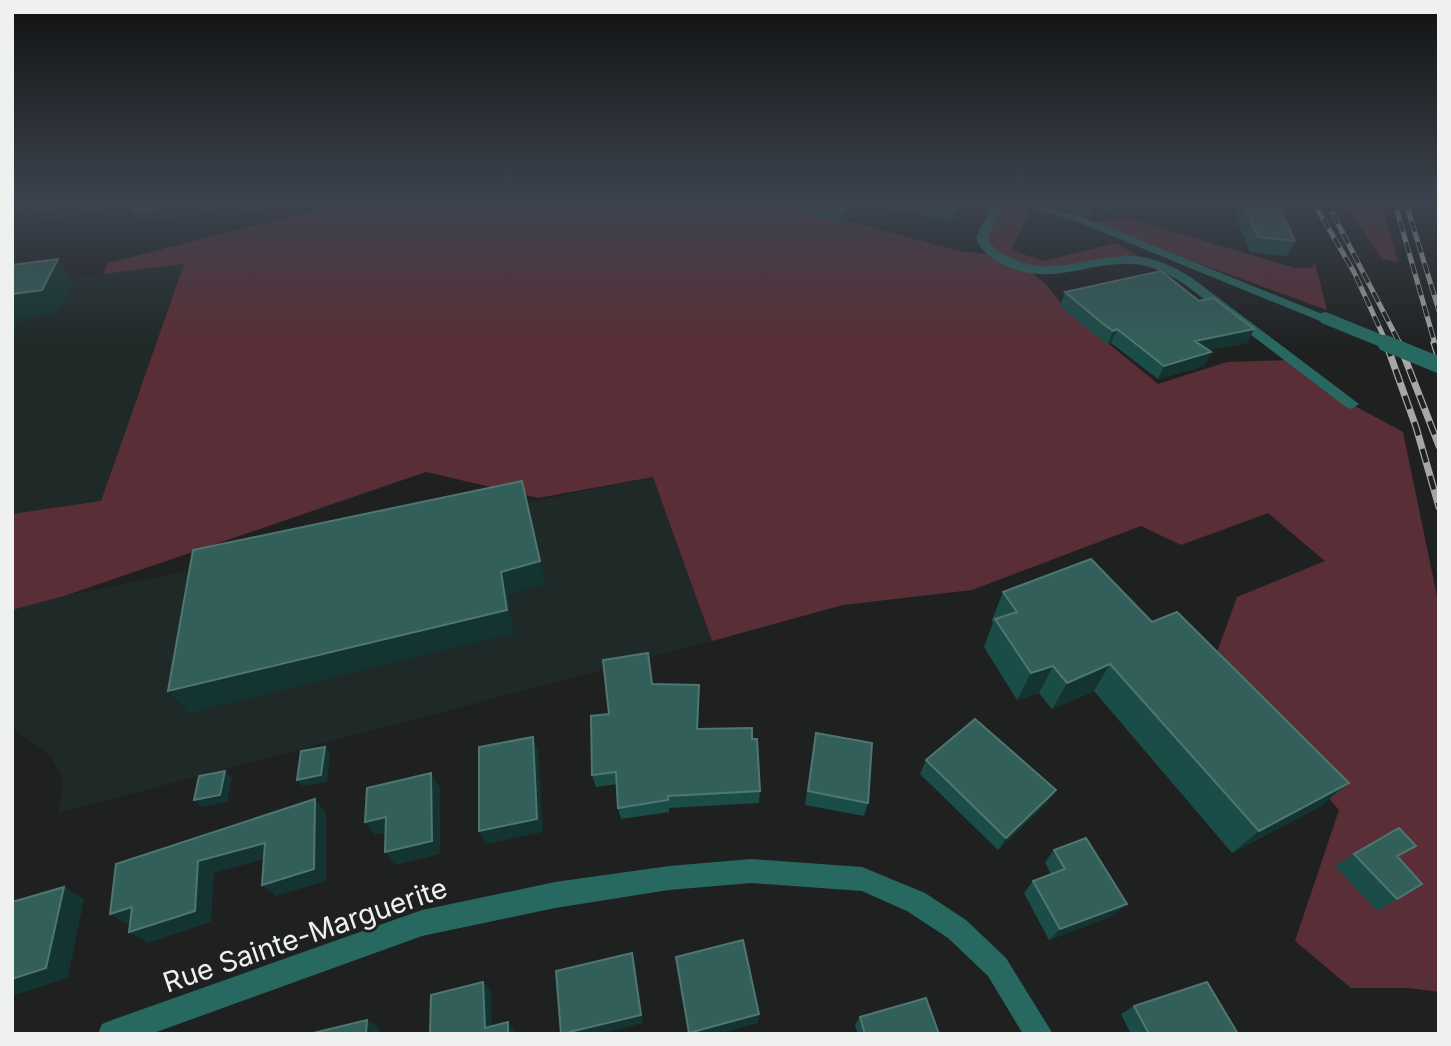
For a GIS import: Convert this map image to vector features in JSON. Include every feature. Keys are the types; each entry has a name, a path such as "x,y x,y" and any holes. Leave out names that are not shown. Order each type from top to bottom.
{"street":[{"path":"991,249 995,255 1027,269 1056,272 1121,260 1148,262 1160,266 1188,281 1351,404"},
{"path":"1153,249 1439,365"},
{"name":"Rue Sainte-Marguerite","path":"112,1034 422,923 555,895 669,878 751,871 862,879 916,902 957,929 997,967 1040,1034"}],"shaded area":[{"path":"164,249 952,249 994,255 991,249 1012,249 1044,261 1093,249 1126,249 1148,262 1028,270 1048,286 1063,306 1158,384 1227,362 1291,360 1351,404 1403,432 1439,606 1439,992 1409,988 1351,988 1295,941 1339,810 1212,666 1237,597 1325,561 1268,513 1181,545 1141,526 972,590 843,605 712,641 653,477 538,498 426,472 64,596 12,610 12,514 101,501 184,264 103,274 108,263"},
{"path":"1159,249 1231,249 1295,268 1310,268 1315,263 1327,310"},
{"path":"1375,249 1394,249 1398,262 1382,259"},
{"path":"184,263 101,502 12,514 12,286"},
{"path":"653,477 712,641 58,813 63,779 50,755 12,728 12,610 64,596"}],"building":[{"path":"58,259 42,290 12,294 12,265"},
{"path":"1161,271 1199,301 1213,298 1254,329 1195,341 1211,352 1164,366 1117,329 1113,331 1102,323 1065,292"},
{"path":"522,481 540,561 501,572 507,610 168,691 193,550"},
{"path":"1091,559 1152,622 1177,612 1349,783 1259,831 1110,664 1067,683 1053,666 1031,673 995,619 1017,612 1003,592"},
{"path":"648,653 652,684 699,685 697,729 752,728 752,739 757,739 760,791 668,796 668,800 618,808 616,772 592,775 591,716 609,714 603,660"},
{"path":"975,719 1056,790 1006,838 926,760"},
{"path":"816,733 872,743 868,803 808,791"},
{"path":"533,737 537,819 479,831 479,747"},
{"path":"325,747 321,775 297,780 301,751"},
{"path":"225,771 220,795 194,800 199,776"},
{"path":"431,773 432,841 385,852 386,817 365,822 367,788"},
{"path":"315,799 314,869 262,885 265,843 198,861 195,911 129,932 132,907 110,914 116,864"},
{"path":"1399,828 1416,846 1397,856 1422,884 1397,899 1354,854"},
{"path":"1086,838 1127,904 1060,929 1033,881 1065,869 1054,850"},
{"path":"64,887 46,968 12,979 12,902"},
{"path":"743,940 759,1014 689,1033 676,957"},
{"path":"632,953 641,1015 561,1034 556,971"},
{"path":"483,982 485,1028 508,1022 508,1034 430,1034 431,995"},
{"path":"1207,982 1238,1034 1149,1034 1134,1006"},
{"path":"926,998 939,1034 865,1034 860,1017"},
{"path":"367,1020 366,1034 313,1034 313,1033"}],"railway":[{"path":"1340,249 1387,344"},
{"path":"1351,249 1400,344"},
{"path":"1408,249 1435,344"},
{"path":"1420,249 1439,311"},
{"path":"1386,343 1416,427 1439,507"},
{"path":"1399,343 1439,446"},
{"path":"1434,343 1439,359"}]}
